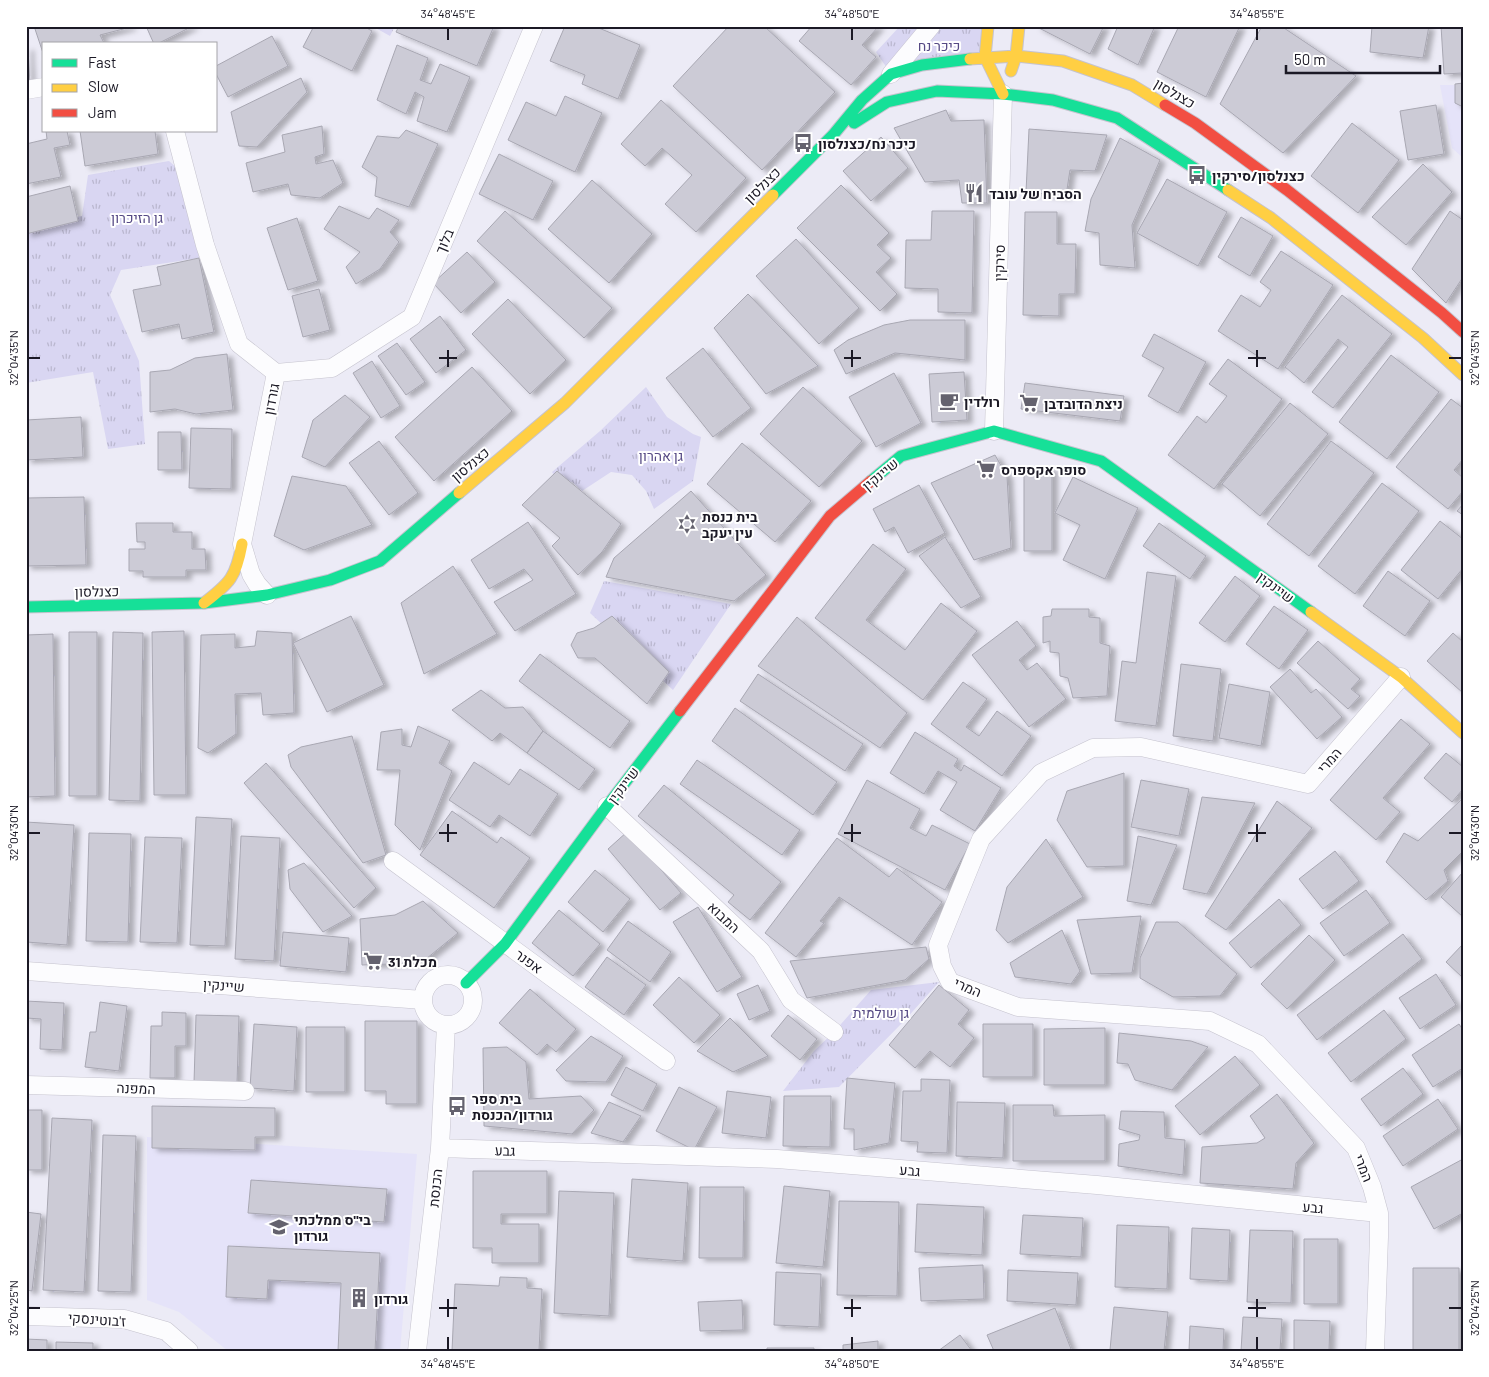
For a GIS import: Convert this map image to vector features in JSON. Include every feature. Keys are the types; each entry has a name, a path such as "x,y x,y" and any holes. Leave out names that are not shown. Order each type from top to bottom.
{"street":[{"name":"בלוך","path":"276,373 332,368 412,316 534,26"},
{"path":"891,74 931,26"},
{"path":"985,57 988,26"},
{"name":"סירקין","path":"994,431 1003,94 1016,56 1019,26"},
{"name":"כצנלסון","path":"26,606 204,603 267,595 330,580 380,561 565,403 833,135 862,100 891,74 922,65 985,57 1016,56 1063,62 1132,85 1194,123 1287,190 1442,313 1463,332"},
{"name":"סירקין","path":"985,57 1003,94"},
{"path":"26,90 42,87"},
{"name":"כצנלסון","path":"833,135 887,102 937,91 1003,94 1053,100 1116,118 1271,218 1423,338 1463,375"},
{"name":"גורדון","path":"175,132 205,245 239,344 276,373 242,544 251,574 267,595"},
{"name":"שיינקין","path":"466,983 505,944 607,806 830,516 901,456 994,431 1101,461 1401,677 1463,733"},
{"path":"204,603 226,585 234,574 242,544"},
{"name":"המרי","path":"1375,1351 1379,1237 1378,1213 1372,1187 1356,1148 1258,1044 1210,1021 1018,1007 950,982 942,966 938,945 981,839 1041,773 1093,748 1141,747 1308,784 1401,677"},
{"name":"המבוא","path":"607,806 761,951 791,1000 834,1032"},
{"name":"אפנר","path":"394,861 666,1061"},
{"name":"שיינקין","path":"26,971 423,1000"},
{"path":"442,975 451,975 466,983 472,995 472,1004 463,1020 455,1024 446,1025 434,1021 428,1015 424,1008 423,1000 425,989 430,982 442,975"},
{"name":"הכנסת","path":"417,1351 440,1148 446,1025"},
{"name":"המפנה","path":"26,1085 245,1091"},
{"name":"גבע","path":"440,1148 777,1159 1097,1185 1378,1213"},
{"name":"ז'בוטינסקי","path":"26,1316 124,1319 166,1331 189,1351"}],"shaded area":[{"path":"1440,85 1463,85 1463,158 1452,148"},
{"name":"בי\"ס ממלכתי גורדון","path":"147,1137 417,1154 400,1351 228,1351 179,1312 147,1300"}],"green space":[{"path":"372,26 395,26 390,36"},
{"name":"כיכר נח","path":"900,26 988,26 985,57 891,74 876,52"},
{"name":"גן הזיכרון","path":"169,161 187,177 199,258 121,270 110,295 139,361 145,444 108,449 93,372 26,383 26,225 82,216 88,175"},
{"name":"גן אהרון","path":"646,387 667,417 701,437 693,481 654,509 646,491 632,475 611,472 582,491 572,482 561,485 552,472 600,431"},
{"path":"604,581 731,604 673,690 590,613"},
{"name":"גן שולמית","path":"939,982 905,1020 839,1087 783,1091 814,1051 834,1032 871,990"}],"building":[{"path":"34,26 131,26 100,35 104,42 42,42 42,50"},
{"path":"146,26 193,26 161,42 153,42"},
{"path":"314,26 363,26 372,31 352,71 303,47"},
{"path":"399,26 494,26 477,66 396,32"},
{"path":"565,26 594,26 640,45 618,99 582,84 585,75 550,61"},
{"path":"729,26 764,26 835,92 762,170 673,86"},
{"path":"812,26 879,26 862,45 876,57 851,85 799,41"},
{"path":"1035,26 1104,26 1090,54"},
{"path":"1118,26 1155,26 1138,65 1108,49"},
{"path":"1179,26 1240,26 1206,97 1157,72"},
{"path":"1262,26 1281,26 1356,76 1283,153 1220,104"},
{"path":"1372,26 1429,26 1423,58 1370,52"},
{"path":"1441,26 1463,26 1463,73 1444,74"},
{"path":"272,36 288,66 228,97 218,78 218,65"},
{"path":"397,45 428,58 420,80 431,84 440,64 470,77 447,132 417,121 424,97 415,92 406,114 377,100"},
{"path":"28,47 30,85 26,85 26,48"},
{"path":"301,78 307,92 257,147 239,146 231,112"},
{"path":"1463,83 1463,107 1455,103 1455,84"},
{"path":"565,96 602,113 575,172 508,140 526,102 556,116"},
{"path":"661,100 746,178 696,232 665,204 692,175 662,148 645,166 621,144"},
{"path":"1436,105 1444,154 1408,160 1400,111"},
{"path":"946,110 951,121 984,120 987,203 962,203 959,180 925,182 894,128"},
{"path":"1352,123 1399,160 1358,213 1311,176"},
{"path":"322,126 324,154 315,157 316,164 333,160 343,183 320,198 291,195 288,184 253,192 246,163 285,152 282,135"},
{"path":"1029,129 1107,135 1095,171 1070,170 1066,196 1026,192"},
{"path":"406,130 438,144 409,207 375,196 377,177 362,167 377,136 399,138"},
{"path":"46,132 67,132 70,145 54,148 61,177 26,184 26,144 47,139"},
{"path":"80,132 155,132 158,154 85,166"},
{"path":"881,137 908,168 871,201 843,171"},
{"path":"1120,138 1160,160 1132,225 1135,268 1100,265 1099,233 1085,231 1091,199"},
{"path":"499,154 553,181 533,220 479,194"},
{"path":"1423,164 1452,192 1406,245 1372,217"},
{"path":"1167,179 1227,212 1198,266 1137,233"},
{"path":"592,180 652,234 609,283 548,229"},
{"path":"841,185 889,233 877,245 891,258 876,272 897,294 880,311 797,228"},
{"path":"70,186 78,221 26,234 26,197"},
{"path":"339,206 369,219 377,208 399,220 390,232 399,242 380,269 356,284 346,267 360,252 324,229"},
{"path":"505,211 612,308 584,338 477,241"},
{"path":"932,211 974,211 972,313 938,312 938,289 905,288 906,240 931,240"},
{"path":"1450,211 1463,220 1463,277 1446,303 1412,269"},
{"path":"1025,212 1057,212 1057,244 1076,244 1075,294 1059,294 1059,316 1023,315"},
{"path":"1241,217 1273,236 1250,276 1218,257"},
{"path":"297,218 318,281 288,290 267,228"},
{"path":"796,239 859,308 819,344 756,276"},
{"path":"1281,251 1333,285 1278,369 1218,331 1241,295 1260,307 1271,290 1260,282"},
{"path":"467,252 495,282 461,313 433,283"},
{"path":"199,258 214,332 182,339 179,324 142,332 133,290 161,285 157,267"},
{"path":"319,289 330,330 303,337 292,296"},
{"path":"748,294 818,366 766,394 714,328"},
{"path":"1342,295 1392,334 1333,408 1312,392 1348,347 1338,339 1304,383 1285,367"},
{"path":"508,299 566,360 530,394 472,334"},
{"path":"440,316 466,350 436,373 410,339"},
{"path":"910,320 965,320 965,360 895,353 846,374 834,350 848,340 884,325"},
{"path":"1154,334 1206,362 1178,413 1148,396 1164,368 1142,356"},
{"path":"397,343 425,382 406,395 378,356"},
{"path":"703,348 751,408 713,437 666,378"},
{"path":"227,354 233,410 196,414 175,409 150,412 150,372 170,370 195,358"},
{"path":"1391,355 1439,392 1387,459 1339,422"},
{"path":"1228,359 1282,399 1214,489 1168,455 1197,416 1206,423 1227,396 1209,384"},
{"path":"372,361 400,406 381,418 353,373"},
{"path":"472,367 512,411 434,481 395,437"},
{"path":"964,372 967,420 932,422 929,374"},
{"path":"894,373 921,423 876,447 849,397"},
{"path":"1025,383 1124,396 1120,421 1021,409"},
{"path":"803,387 862,441 819,487 760,434"},
{"path":"345,395 370,417 325,467 302,457 313,420"},
{"path":"1451,399 1463,408 1463,459 1454,470 1463,478 1463,491 1448,509 1396,467"},
{"path":"1290,403 1328,434 1260,516 1222,484"},
{"path":"81,417 83,457 26,460 26,420"},
{"path":"191,428 232,429 231,489 189,488"},
{"path":"158,432 181,432 182,470 158,470"},
{"path":"379,441 418,493 389,515 349,463"},
{"path":"1331,441 1374,473 1309,556 1267,524"},
{"path":"742,443 811,501 775,542 707,484"},
{"path":"995,455 1007,476 1011,548 974,560 931,483"},
{"path":"1024,468 1052,468 1052,551 1024,551"},
{"path":"557,471 621,524 602,552 578,575 552,546 560,538 522,505"},
{"path":"292,476 346,486 372,525 304,550 274,536"},
{"path":"1073,477 1138,508 1105,579 1063,560 1080,525 1055,513"},
{"path":"1382,483 1419,511 1355,594 1318,566"},
{"path":"919,485 945,533 908,553 894,527 885,532 873,509"},
{"name":"בית כנסת עין יעקב","path":"691,491 766,575 734,601 606,577 614,558"},
{"path":"84,497 86,565 26,566 26,498"},
{"path":"1463,504 1463,515 1457,511"},
{"path":"1440,521 1463,539 1463,568 1438,599 1401,570"},
{"path":"528,522 576,594 515,631 494,602 533,580 524,569 489,589 471,560"},
{"path":"136,523 173,523 173,532 192,532 192,549 205,549 206,570 186,570 186,577 143,577 143,571 129,571 129,549 145,549 145,542 137,542"},
{"path":"1159,523 1206,556 1190,579 1143,546"},
{"path":"945,537 981,597 961,608 919,556"},
{"path":"873,544 906,569 866,620 905,650 941,603 977,631 923,700 815,618"},
{"path":"453,566 497,634 424,674 401,603"},
{"path":"1388,571 1430,601 1405,636 1363,606"},
{"path":"1147,572 1176,576 1156,726 1115,721 1122,661 1136,663"},
{"path":"1235,576 1260,596 1225,642 1199,623"},
{"path":"1274,606 1308,630 1279,669 1246,644"},
{"path":"1052,609 1089,609 1089,617 1100,618 1100,643 1110,646 1107,696 1073,698 1068,678 1060,676 1059,653 1050,652 1050,641 1043,643 1043,617 1051,616"},
{"path":"351,616 384,685 327,712 293,643"},
{"path":"612,616 669,672 647,704 595,658 578,658 571,645 577,633 594,628"},
{"path":"797,617 907,713 880,748 758,666"},
{"path":"1017,621 1036,646 1019,660 1027,670 1037,663 1066,699 1029,727 972,655"},
{"path":"184,631 186,795 154,795 152,632"},
{"path":"257,631 292,633 294,713 263,715 261,693 235,694 236,734 208,753 198,748 201,635 235,634 235,648 255,646"},
{"path":"69,632 97,632 97,796 69,796"},
{"path":"113,632 143,633 140,801 109,800"},
{"path":"1453,633 1463,642 1463,693 1427,661"},
{"path":"53,634 55,796 26,797 26,635"},
{"path":"1318,641 1360,679 1351,689 1360,696 1348,709 1297,663"},
{"path":"540,654 630,721 610,748 519,681"},
{"path":"1181,664 1221,669 1213,741 1173,736"},
{"path":"1290,669 1311,693 1316,689 1342,717 1317,739 1270,687"},
{"path":"758,674 863,744 845,771 740,701"},
{"path":"963,682 987,699 966,727 979,736 997,711 1031,736 1002,776 931,724"},
{"path":"1229,684 1270,692 1261,746 1219,738"},
{"path":"481,690 505,708 523,707 543,731 527,753 500,733 492,741 452,710"},
{"path":"735,708 837,782 813,815 712,741"},
{"path":"1401,719 1430,744 1383,798 1400,812 1376,840 1330,800"},
{"path":"418,726 450,741 439,763 452,771 420,850 395,825 400,770 377,770 381,732 402,729 402,745 411,747"},
{"path":"543,731 595,769 579,790 527,753"},
{"path":"915,732 958,759 954,766 961,771 964,765 1001,788 975,831 940,810 957,782 938,771 924,794 890,773"},
{"path":"352,736 386,855 363,863 291,767 288,755 301,747"},
{"path":"1446,753 1463,767 1463,789 1452,802 1424,778"},
{"path":"697,760 800,830 782,855 680,784"},
{"path":"474,762 509,785 520,769 558,794 530,836 499,815 490,827 449,800"},
{"path":"266,763 376,888 354,908 244,783"},
{"path":"1124,773 1124,866 1087,867 1057,820 1067,791"},
{"path":"867,780 920,809 910,828 926,836 932,825 970,844 945,890 838,834"},
{"path":"1141,780 1189,789 1179,836 1131,827"},
{"path":"664,785 781,882 750,920 728,902 734,895 638,816"},
{"path":"1202,797 1255,803 1207,894 1183,889"},
{"path":"1463,798 1463,851 1444,870 1448,881 1426,900 1386,862 1404,833 1418,841"},
{"path":"1277,801 1312,828 1226,930 1205,916"},
{"path":"452,811 497,843 501,837 530,858 494,908 420,855"},
{"path":"196,817 232,819 225,946 190,945"},
{"path":"26,822 74,825 67,945 26,942"},
{"path":"628,831 681,893 660,910 608,849"},
{"path":"89,833 131,834 128,942 86,941"},
{"path":"241,836 280,838 274,961 235,959"},
{"path":"1138,836 1177,845 1151,905 1127,901"},
{"path":"145,837 182,838 177,943 140,942"},
{"path":"837,838 889,877 897,868 942,902 912,945 839,897 820,921 824,923 796,957 765,933"},
{"path":"1046,839 1083,897 1008,943 996,930 1007,887"},
{"path":"1335,851 1359,881 1323,909 1299,879"},
{"path":"304,863 352,916 323,932 290,889 288,870"},
{"path":"595,870 630,899 603,932 568,902"},
{"path":"1463,872 1463,917 1441,897"},
{"path":"1366,890 1390,923 1344,956 1320,923"},
{"path":"1279,899 1301,925 1251,968 1229,943"},
{"path":"423,901 458,933 421,963 362,965 360,919 395,915"},
{"path":"698,907 742,977 717,992 673,922"},
{"path":"559,910 600,944 573,976 532,943"},
{"path":"1141,916 1132,973 1091,974 1077,920"},
{"path":"628,921 671,952 650,982 607,950"},
{"path":"1156,922 1178,922 1237,974 1220,996 1173,997 1140,978 1140,958"},
{"path":"1062,930 1080,971 1071,984 1015,977 1010,963"},
{"path":"283,932 349,938 346,972 280,966"},
{"path":"1403,934 1422,959 1317,1040 1297,1015"},
{"path":"1309,935 1335,960 1287,1009 1261,984"},
{"path":"1463,944 1463,978 1446,962"},
{"path":"926,947 929,959 905,980 807,998 790,961"},
{"path":"607,957 646,985 624,1015 585,987"},
{"path":"1436,974 1456,1005 1420,1029 1399,998"},
{"path":"679,977 720,1015 694,1043 653,1005"},
{"path":"758,985 770,1011 749,1020 737,994"},
{"path":"939,985 969,1010 958,1024 974,1038 950,1067 930,1051 915,1068 889,1045"},
{"path":"530,989 576,1029 556,1052 547,1044 537,1055 499,1023"},
{"path":"26,1001 64,1003 62,1050 40,1049 41,1019 26,1018"},
{"path":"100,1002 127,1006 119,1071 85,1067 90,1032 96,1032"},
{"path":"1384,1010 1406,1039 1351,1082 1328,1053"},
{"path":"162,1012 186,1013 186,1046 175,1046 175,1078 150,1078 151,1026 162,1026"},
{"path":"196,1015 239,1016 237,1084 194,1083"},
{"path":"788,1015 817,1039 800,1060 771,1036"},
{"path":"730,1018 768,1056 733,1072 697,1051"},
{"path":"365,1021 417,1021 417,1104 386,1104 386,1091 365,1091"},
{"path":"254,1024 297,1027 294,1091 250,1088"},
{"path":"983,1024 1033,1024 1033,1077 983,1077"},
{"path":"1459,1024 1463,1030 1463,1068 1433,1087 1412,1055"},
{"path":"306,1027 345,1027 345,1092 306,1092"},
{"path":"1105,1028 1105,1085 1044,1085 1044,1029"},
{"path":"1119,1033 1191,1041 1208,1047 1172,1090 1135,1080 1128,1064 1117,1063"},
{"path":"591,1036 623,1056 606,1082 566,1081 556,1070"},
{"path":"507,1047 526,1062 529,1099 581,1096 594,1110 572,1134 484,1126 483,1048"},
{"path":"1235,1056 1260,1085 1200,1135 1175,1106"},
{"path":"626,1067 657,1084 643,1111 611,1095"},
{"path":"1403,1068 1423,1094 1381,1126 1361,1099"},
{"path":"847,1078 895,1083 889,1143 854,1150 854,1129 844,1129"},
{"path":"921,1079 950,1080 947,1153 917,1152 918,1142 901,1141 903,1091 921,1091"},
{"path":"679,1087 717,1107 694,1150 656,1131"},
{"path":"727,1091 771,1097 766,1138 722,1133"},
{"path":"1277,1094 1314,1143 1296,1163 1293,1189 1200,1183 1202,1147 1257,1143 1265,1138 1250,1116"},
{"path":"784,1096 831,1096 830,1147 783,1146"},
{"path":"1438,1099 1458,1129 1403,1166 1383,1136"},
{"path":"609,1102 641,1116 623,1142 591,1133"},
{"path":"957,1102 1005,1103 1003,1158 956,1156"},
{"path":"1013,1105 1053,1105 1054,1116 1105,1115 1105,1161 1013,1161"},
{"path":"152,1106 275,1108 275,1137 255,1137 255,1150 152,1148"},
{"path":"26,1110 42,1110 42,1170 26,1170"},
{"path":"1121,1111 1164,1112 1165,1138 1185,1140 1183,1175 1118,1166 1119,1144 1139,1140 1140,1135 1119,1129"},
{"path":"52,1118 92,1120 84,1292 43,1290"},
{"path":"103,1135 136,1136 131,1292 98,1291"},
{"path":"1463,1159 1463,1213 1434,1229 1411,1187"},
{"path":"473,1171 547,1171 547,1214 501,1214 501,1224 539,1224 539,1263 492,1263 492,1248 473,1248"},
{"path":"632,1179 688,1183 683,1261 627,1257"},
{"path":"251,1180 387,1189 384,1222 248,1213"},
{"path":"784,1186 830,1191 823,1267 776,1263"},
{"path":"700,1187 744,1187 743,1258 699,1258"},
{"path":"559,1191 614,1193 609,1316 554,1313"},
{"path":"839,1201 899,1202 897,1296 837,1295"},
{"path":"917,1204 984,1207 982,1255 915,1252"},
{"path":"26,1212 41,1214 32,1291 26,1290"},
{"path":"1023,1215 1083,1218 1081,1257 1020,1254"},
{"path":"1117,1225 1169,1227 1167,1289 1115,1287"},
{"path":"1192,1228 1230,1230 1228,1281 1190,1279"},
{"path":"1250,1230 1293,1231 1291,1303 1247,1302"},
{"path":"1304,1239 1338,1239 1338,1304 1304,1304"},
{"name":"גורדון","path":"228,1246 380,1253 375,1351 338,1351 341,1283 268,1280 267,1299 226,1297"},
{"path":"983,1265 984,1299 921,1301 919,1268"},
{"path":"1413,1268 1459,1268 1459,1351 1413,1351"},
{"path":"1008,1270 1078,1273 1076,1305 1007,1301"},
{"path":"776,1272 821,1274 819,1327 774,1325"},
{"path":"500,1277 527,1278 527,1288 542,1289 539,1351 452,1351 455,1284 499,1286"},
{"path":"742,1300 743,1330 700,1331 698,1302"},
{"path":"1114,1307 1168,1312 1164,1351 1110,1350"},
{"path":"1055,1308 1071,1349 1068,1351 994,1351 987,1335"},
{"path":"1243,1317 1282,1319 1280,1351 1241,1351"},
{"path":"1294,1320 1330,1321 1329,1351 1294,1351"},
{"path":"1190,1326 1224,1329 1223,1351 1189,1351"},
{"path":"960,1335 972,1351 938,1351"},
{"path":"26,1339 47,1340 47,1351 26,1351"},
{"path":"878,1341 878,1351 843,1351 843,1345"},
{"path":"56,1342 93,1343 93,1351 56,1351"},
{"path":"767,1348 814,1348 814,1351 767,1351"}],"traffic: fast":[{"path":"773,195 833,135 862,100 891,74 922,65 970,59"},
{"path":"854,123 887,102 937,91 1003,94 1053,100 1117,118 1228,190"},
{"path":"871,481 901,456 994,431 1101,461 1311,612"},
{"path":"26,607 204,603 267,595 330,580 380,561 459,493"},
{"path":"466,983 505,944 680,711"}],"traffic: slow":[{"path":"988,26 985,57 1003,94"},
{"path":"1011,71 1016,56 1019,26"},
{"path":"970,59 1016,56 1063,61 1132,85 1165,105"},
{"path":"1228,190 1271,218 1423,338 1463,375"},
{"path":"459,493 565,403 773,195"},
{"path":"204,603 226,584 234,572 242,544"},
{"path":"1311,612 1401,677 1463,733"}],"traffic: jam":[{"path":"1165,105 1195,123 1287,190 1442,313 1463,332"},
{"path":"680,711 830,516 871,481"}],"place":[{"name":"כיכר נח/כצנלסון","path":"803,143"},
{"name":"כצנלסון/סירקין","path":"1197,175"},
{"name":"הסביח של עובד","path":"974,193"},
{"name":"רולדין","path":"949,401"},
{"name":"ניצת הדובדבן","path":"1029,403"},
{"name":"סופר אקספרס","path":"986,469"},
{"name":"בית כנסת עין יעקב","path":"687,524"},
{"name":"מכלת 31","path":"373,961"},
{"name":"בית ספר גורדון/הכנסת","path":"457,1106"},
{"name":"בי\"ס ממלכתי גורדון","path":"279,1227"},
{"name":"גורדון","path":"359,1298"}]}
